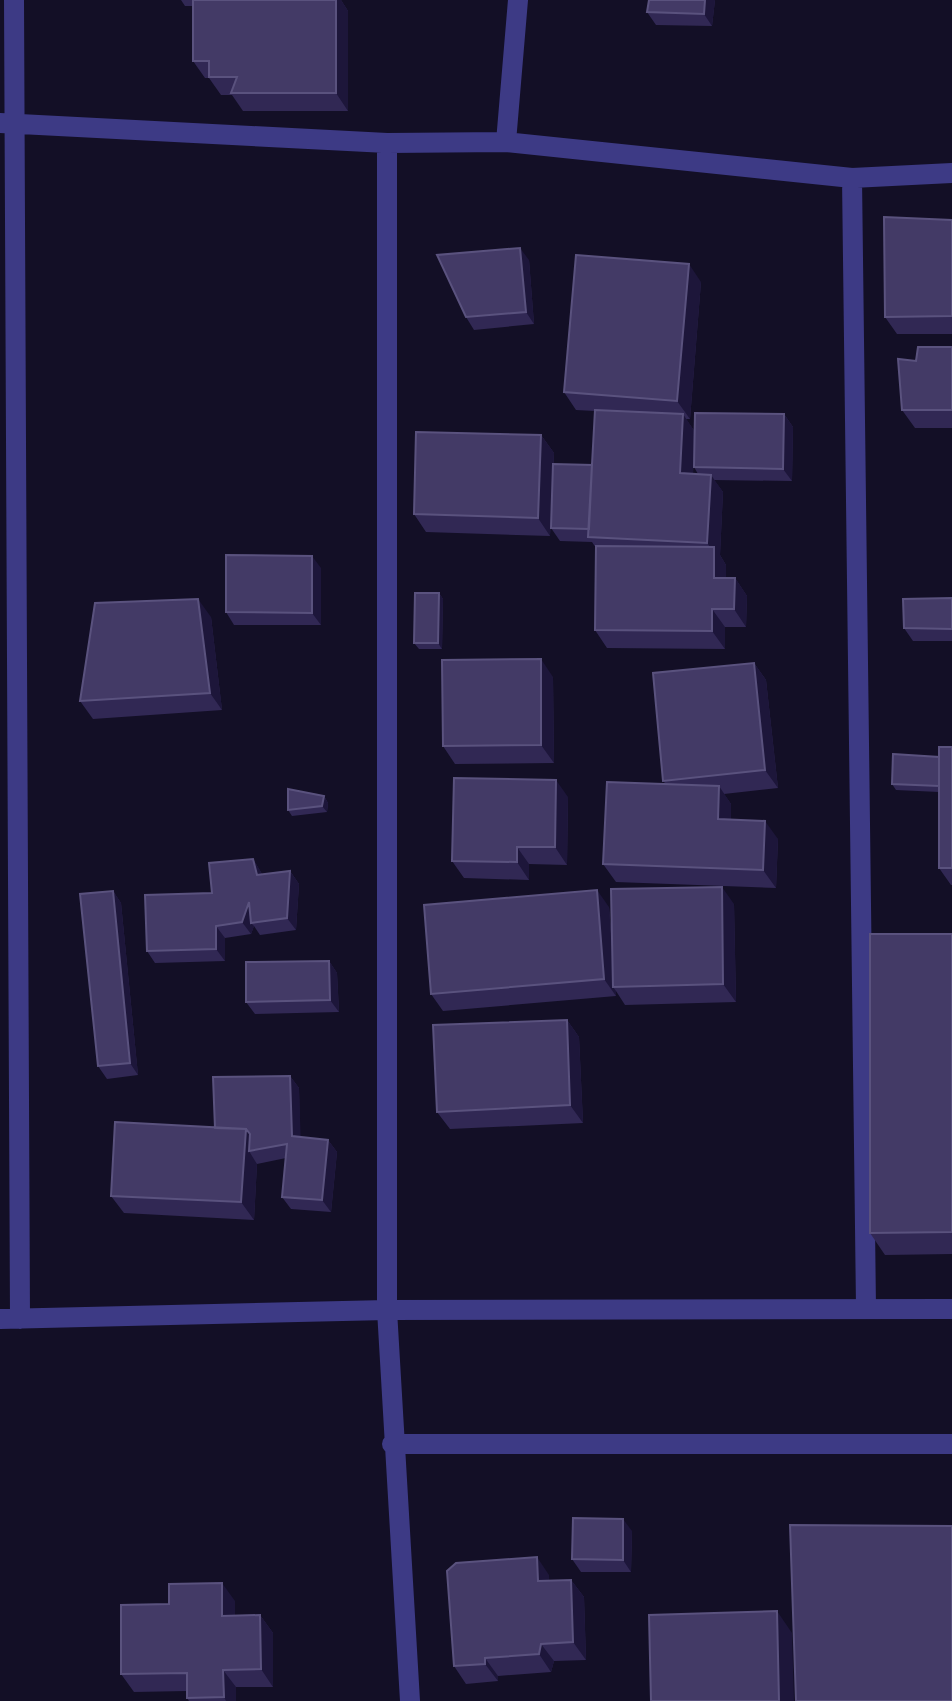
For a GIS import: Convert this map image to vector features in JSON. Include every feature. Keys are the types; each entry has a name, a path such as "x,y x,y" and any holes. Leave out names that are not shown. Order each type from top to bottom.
{"street":[{"path":"14,0 8,124 10,1319 387,1310 952,1309"},
{"path":"506,142 518,0"},
{"path":"8,124 387,143 506,142 852,178 952,173"},
{"path":"387,143 387,1310 392,1444 410,1701"},
{"path":"852,178 866,1308"},
{"path":"392,1444 952,1444"}],"building":[{"path":"193,0 336,0 336,93 231,93 237,77 209,77 209,61 193,61"},
{"path":"649,0 705,0 704,14 647,12"},
{"path":"884,217 952,220 952,316 885,317"},
{"path":"520,248 526,312 466,317 437,255"},
{"path":"576,255 689,264 677,401 564,392"},
{"path":"918,347 952,347 952,410 902,410 898,359 916,361"},
{"path":"595,410 683,414 680,473 711,475 707,543 588,537"},
{"path":"695,413 784,414 783,469 694,467"},
{"path":"416,432 541,435 538,518 414,514"},
{"path":"553,464 592,465 589,529 551,528"},
{"path":"596,546 714,547 714,578 735,578 734,609 712,609 712,631 595,630"},
{"path":"226,555 312,556 312,613 226,612"},
{"path":"415,593 439,593 438,643 414,643"},
{"path":"952,598 952,629 904,628 903,599"},
{"path":"198,599 210,693 80,701 95,603"},
{"path":"541,659 541,745 443,746 442,660"},
{"path":"754,663 765,770 663,781 653,673"},
{"path":"939,747 952,747 952,868 939,868"},
{"path":"893,754 939,757 939,786 892,784"},
{"path":"454,778 556,780 555,847 517,847 517,862 452,861"},
{"path":"607,782 719,786 718,819 765,821 763,870 603,864"},
{"path":"288,789 324,796 322,806 288,810"},
{"path":"253,859 257,875 290,871 287,918 251,923 249,902 242,922 216,926 216,949 147,951 145,895 212,893 209,863"},
{"path":"722,887 723,984 613,987 611,889"},
{"path":"597,890 604,979 431,994 424,905"},
{"path":"113,891 130,1063 98,1066 80,894"},
{"path":"870,934 952,934 952,1232 870,1233"},
{"path":"329,961 330,1000 246,1002 246,962"},
{"path":"567,1020 570,1105 437,1112 433,1025"},
{"path":"290,1076 292,1136 328,1140 322,1200 282,1197 287,1144 249,1151 250,1134 246,1129 215,1128 213,1077"},
{"path":"115,1122 246,1129 241,1202 111,1196"},
{"path":"573,1518 623,1519 623,1560 572,1559"},
{"path":"790,1525 952,1526 952,1701 796,1701"},
{"path":"537,1557 538,1581 571,1580 573,1642 541,1644 539,1654 485,1658 485,1664 454,1666 447,1571 456,1563"},
{"path":"222,1583 222,1616 260,1615 261,1669 223,1670 224,1697 187,1698 187,1673 121,1674 121,1605 169,1604 169,1584"},
{"path":"777,1611 779,1701 651,1701 649,1615"}]}
